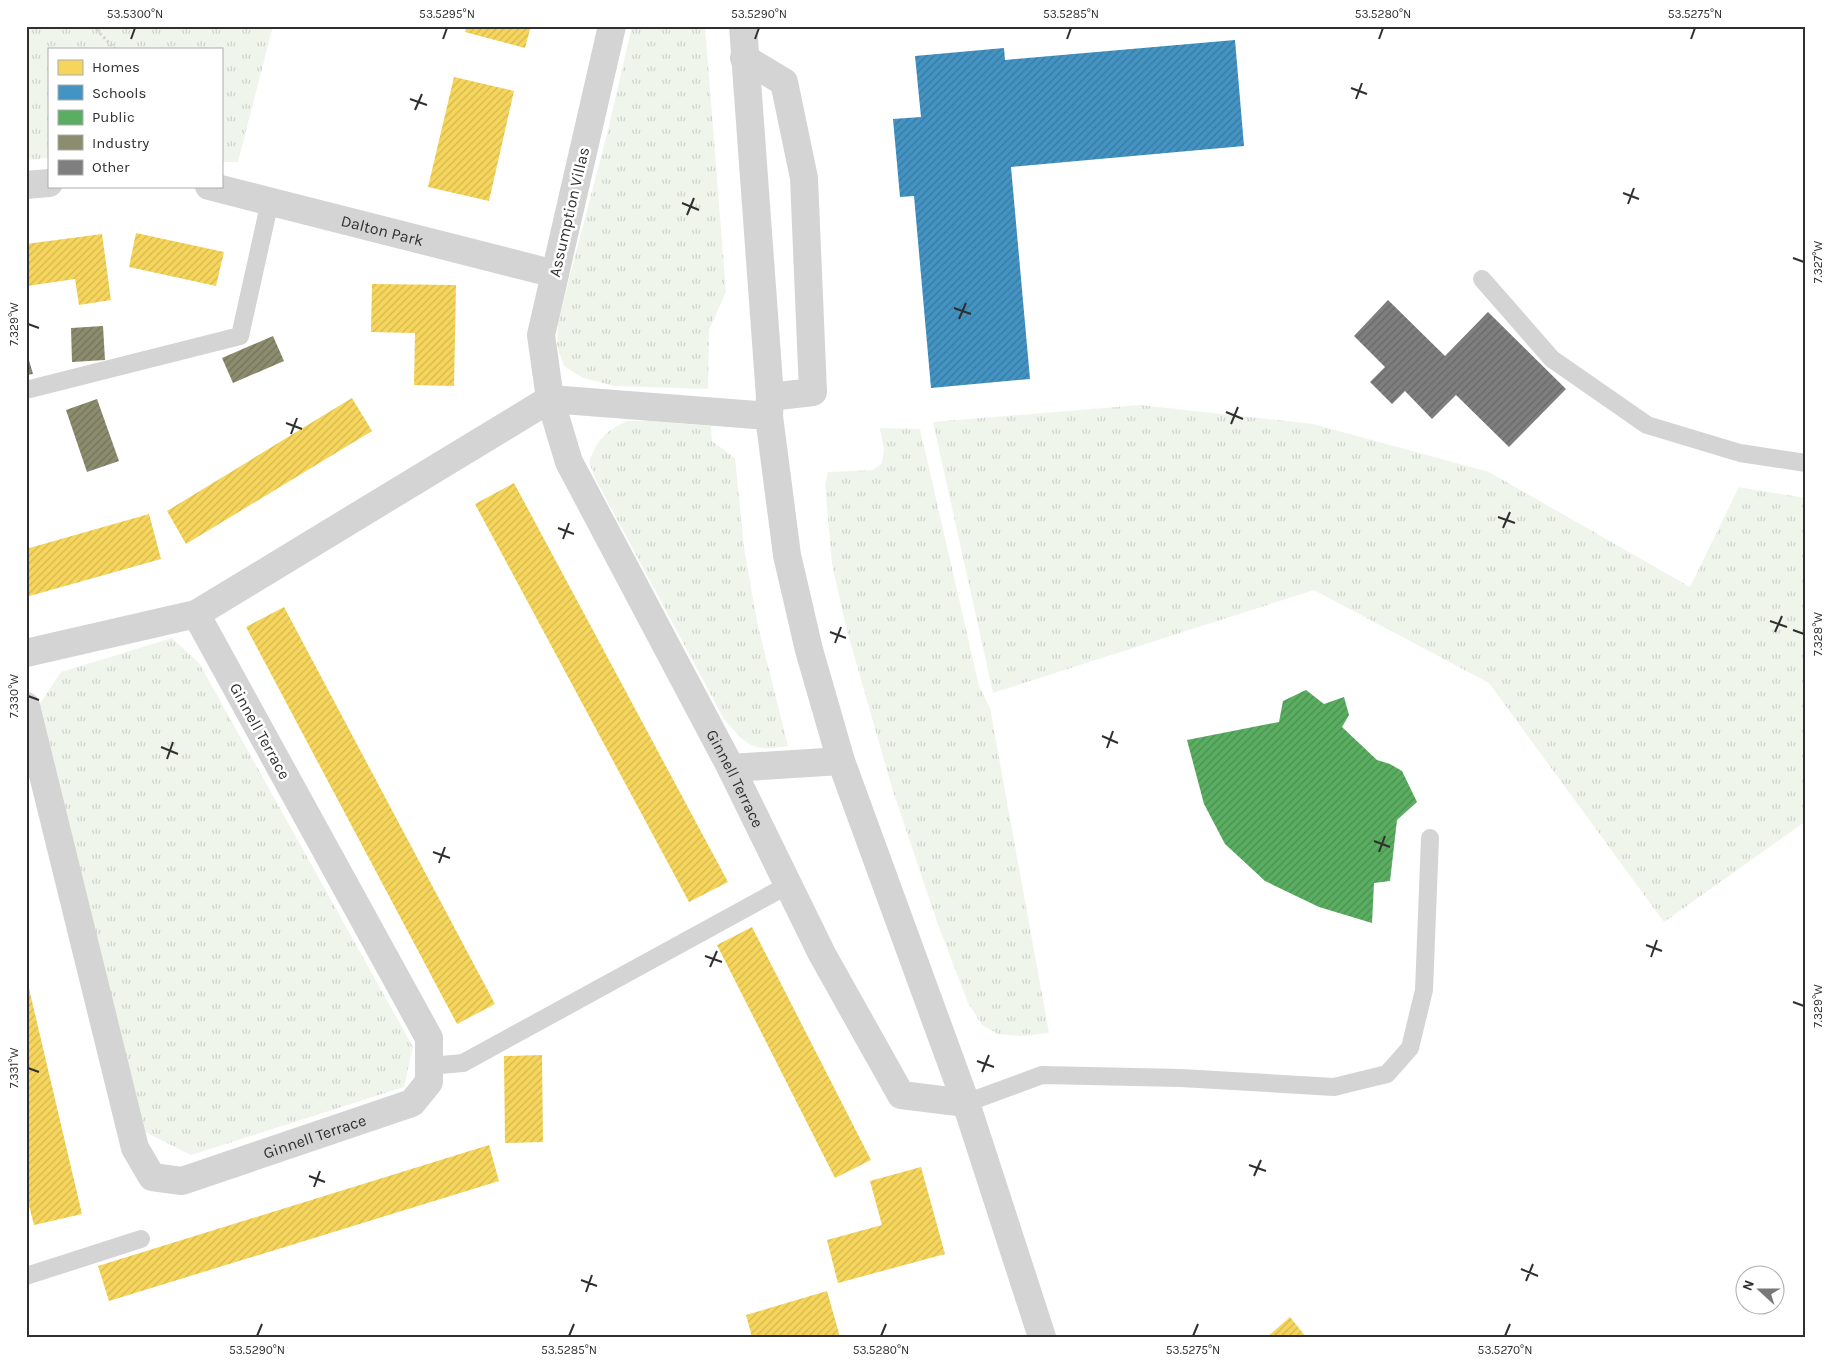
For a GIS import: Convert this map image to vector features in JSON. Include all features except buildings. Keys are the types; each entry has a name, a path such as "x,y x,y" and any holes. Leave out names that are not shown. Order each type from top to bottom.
{"street":[{"name":"Assumption Villas","path":"550,399 540,335 612,26"},
{"path":"743,26 770,406 788,556 809,650 841,761 966,1103 1042,1337"},
{"path":"26,653 196,614 550,399 770,406 813,392 804,178 784,82 744,58"},
{"path":"26,185 48,183"},
{"name":"Dalton Park","path":"217,188 555,274"},
{"name":"Ginnell Terrace","path":"550,399 569,462 731,768 822,954 901,1094 966,1103"},
{"name":"Ginnell Terrace","path":"26,706 134,1148 152,1177 182,1180 412,1103 429,1082 429,1038 196,614"},
{"path":"731,768 841,761"}],"lane":[{"path":"26,390 240,336 270,201"},
{"path":"1482,278 1552,359 1646,425 1740,453 1806,463"},
{"path":"966,1103 1042,1074 1180,1078 1334,1087 1387,1074 1410,1048 1424,990 1430,838"},
{"path":"429,1066 463,1063 788,885"},
{"path":"26,1276 141,1239"}],"path":[{"path":"93,26 114,48"}],"green space":[{"path":"26,26 273,26 238,162 222,162 222,48 48,48 48,158 26,160"},
{"path":"632,26 705,26 726,292 709,330 708,389 615,386 583,378 564,366 557,346 558,324 607,134"},
{"path":"1140,405 1313,424 1489,472 1690,587 1739,487 1806,498 1806,821 1664,922 1489,683 1314,590 993,693 933,422"},
{"path":"627,421 711,426 712,441 735,458 744,547 757,622 788,746 766,748 751,745 724,719 596,480 589,462 599,441 608,432"},
{"path":"880,428 920,429 979,686 990,708 1049,1033 1021,1036 998,1034 982,1025 968,1003 937,922 892,788 846,627 832,564 825,484 828,472 873,470 882,463 884,449"},
{"path":"172,638 199,663 413,1047 404,1087 191,1155 145,1132 39,705 61,672"}]}
